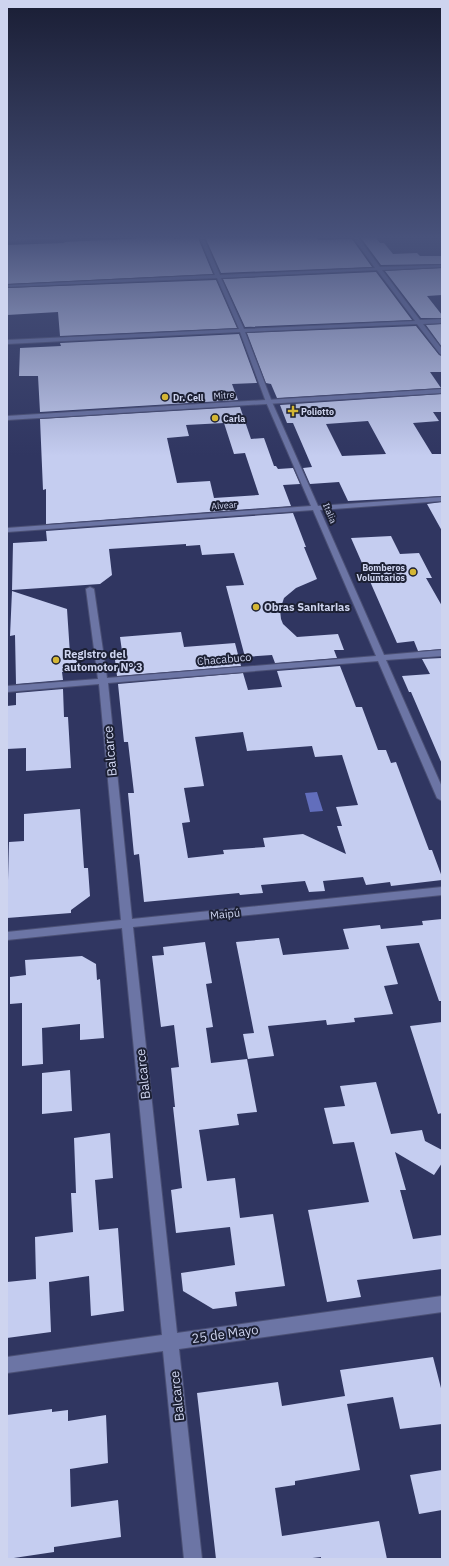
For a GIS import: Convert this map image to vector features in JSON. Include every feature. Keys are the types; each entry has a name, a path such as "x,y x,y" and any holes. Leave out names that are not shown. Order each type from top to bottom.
{"street":[{"name":"Italia","path":"233,309 269,402 317,508 380,658 442,798"},
{"path":"409,309 442,353"},
{"path":"7,342 442,321"},
{"name":"Mitre","path":"7,418 442,391"},
{"name":"Alvear","path":"7,530 442,499"},
{"name":"Balcarce","path":"90,589 104,681 127,924 193,1559"},
{"name":"Chacabuco","path":"7,689 442,653"},
{"name":"Maipú","path":"7,936 442,891"},
{"name":"25 de Mayo","path":"7,1365 442,1304"}],"water":[{"path":"317,792 323,811 310,812 305,793"}],"building":[{"path":"7,309 229,309 237,328 60,336 58,312 7,315"},
{"path":"237,309 404,309 412,320 245,327"},
{"path":"414,309 437,309 442,315 442,318 421,318"},
{"path":"442,324 442,347 426,325"},
{"path":"416,326 439,355 442,356 442,372 430,372 441,388 277,398 271,384 266,383 247,333"},
{"path":"239,334 257,383 232,384 238,400 40,412 38,376 19,376 20,348 61,346 60,343"},
{"path":"442,394 442,412 433,412 439,421 413,423 432,454 442,454 442,496 348,501 339,482 310,484 303,468 312,467 293,423 287,423 280,405","holes":["368,421 386,454 342,456 326,424"]},
{"path":"240,407 251,439 264,438 274,466 278,469 293,468 300,484 283,485 291,506 46,524 46,489 43,490 40,419","holes":["224,423 234,454 245,453 259,495 214,498 210,481 177,483 167,438 189,436 186,425"]},
{"path":"442,502 442,531 427,504"},
{"path":"293,513 306,547 304,547 317,579 296,588 284,598 280,610 281,619 283,624 297,637 338,634 344,650 334,650 337,658 275,663 272,655 245,657 226,586 244,585 234,553 202,555 200,545 186,546 186,544 109,549 112,575 100,584 12,590 13,543 47,541 46,531"},
{"path":"391,536 400,554 419,553 432,578 426,578 442,606 442,649 418,651 414,641 397,643 351,538"},
{"path":"12,591 67,609 70,654 76,653 78,671 62,672 63,680 16,684 15,635 10,636"},
{"path":"181,632 184,647 235,643 241,666 117,676 114,652 122,651 120,637"},
{"path":"442,658 442,764 411,692 409,692 402,676 430,674 422,659"},
{"path":"340,666 356,707 362,707 378,750 386,750 391,763 396,762 429,850 432,850 442,880 391,886 390,882 366,885 363,877 323,881 325,891 309,892 305,881 261,885 263,893 240,895 239,893 144,902 139,854 134,855 128,793 134,793 128,742 124,742 118,684 243,673 248,690 282,687 277,671","holes":["243,732 247,751 312,746 315,757 342,755 358,805 336,807 342,826 337,826 346,854 303,834 263,838 265,847 223,850 224,854 188,858 182,823 190,822 184,788 204,786 195,737"]},
{"path":"63,689 64,717 68,717 71,768 26,771 26,748 7,749 7,706 16,705 16,693"},
{"path":"80,809 84,868 88,868 90,896 71,910 71,913 7,918 9,842 24,841 24,814"},
{"path":"442,919 442,1001 439,1001 419,943 386,946 398,984 384,986 393,1014 354,1018 355,1022 327,1025 326,1020 268,1026 274,1056 248,1059 243,1034 254,1033 236,942 279,938 283,955 349,949 343,929 380,925 381,929 423,925 422,921"},
{"path":"205,942 212,983 206,984 213,1027 206,1028 211,1063 247,1059 257,1112 237,1114 239,1125 199,1130 207,1181 235,1178 240,1218 273,1214 285,1286 235,1292 237,1306 213,1309 183,1291 181,1273 235,1265 230,1227 176,1233 171,1190 182,1188 173,1107 175,1107 171,1068 179,1067 174,1025 161,1027 152,956 164,955 163,947"},
{"path":"82,956 96,964 97,980 100,979 104,1038 80,1040 80,1024 42,1028 43,1064 22,1066 22,1003 10,1004 10,977 26,975 25,960"},
{"path":"442,1022 442,1113 438,1114 410,1026"},
{"path":"70,1070 72,1111 42,1114 42,1073"},
{"path":"376,1082 391,1134 422,1130 425,1141 442,1150 442,1163 434,1175 395,1152 406,1190 400,1190 413,1239 442,1235 442,1269 357,1280 361,1297 327,1302 308,1210 369,1202 354,1142 333,1144 324,1108 345,1106 340,1086"},
{"path":"110,1133 113,1178 95,1180 99,1230 118,1228 124,1311 91,1316 89,1276 49,1282 51,1332 7,1338 7,1282 36,1279 35,1237 73,1232 71,1193 76,1193 74,1138"},
{"path":"433,1357 442,1392 442,1424 400,1429 393,1397 347,1404 360,1470 295,1481 295,1485 275,1488 282,1536 379,1521 387,1559 321,1559 321,1557 304,1559 216,1559 197,1393 278,1382 282,1406 345,1396 340,1370"},
{"path":"52,1409 52,1412 68,1410 68,1421 106,1415 108,1463 70,1469 71,1507 118,1500 121,1537 54,1547 54,1552 7,1559 7,1415"},
{"path":"442,1470 442,1510 419,1514 410,1475"}],"place":[{"name":"Dr. Cell","path":"165,397"},
{"name":"Poliotto","path":"293,411"},
{"name":"Carla","path":"215,418"},
{"name":"Bomberos Voluntarios","path":"413,572"},
{"name":"Obras Sanitarias","path":"256,607"},
{"name":"Registro del automotor Nº 3","path":"56,660"}]}
